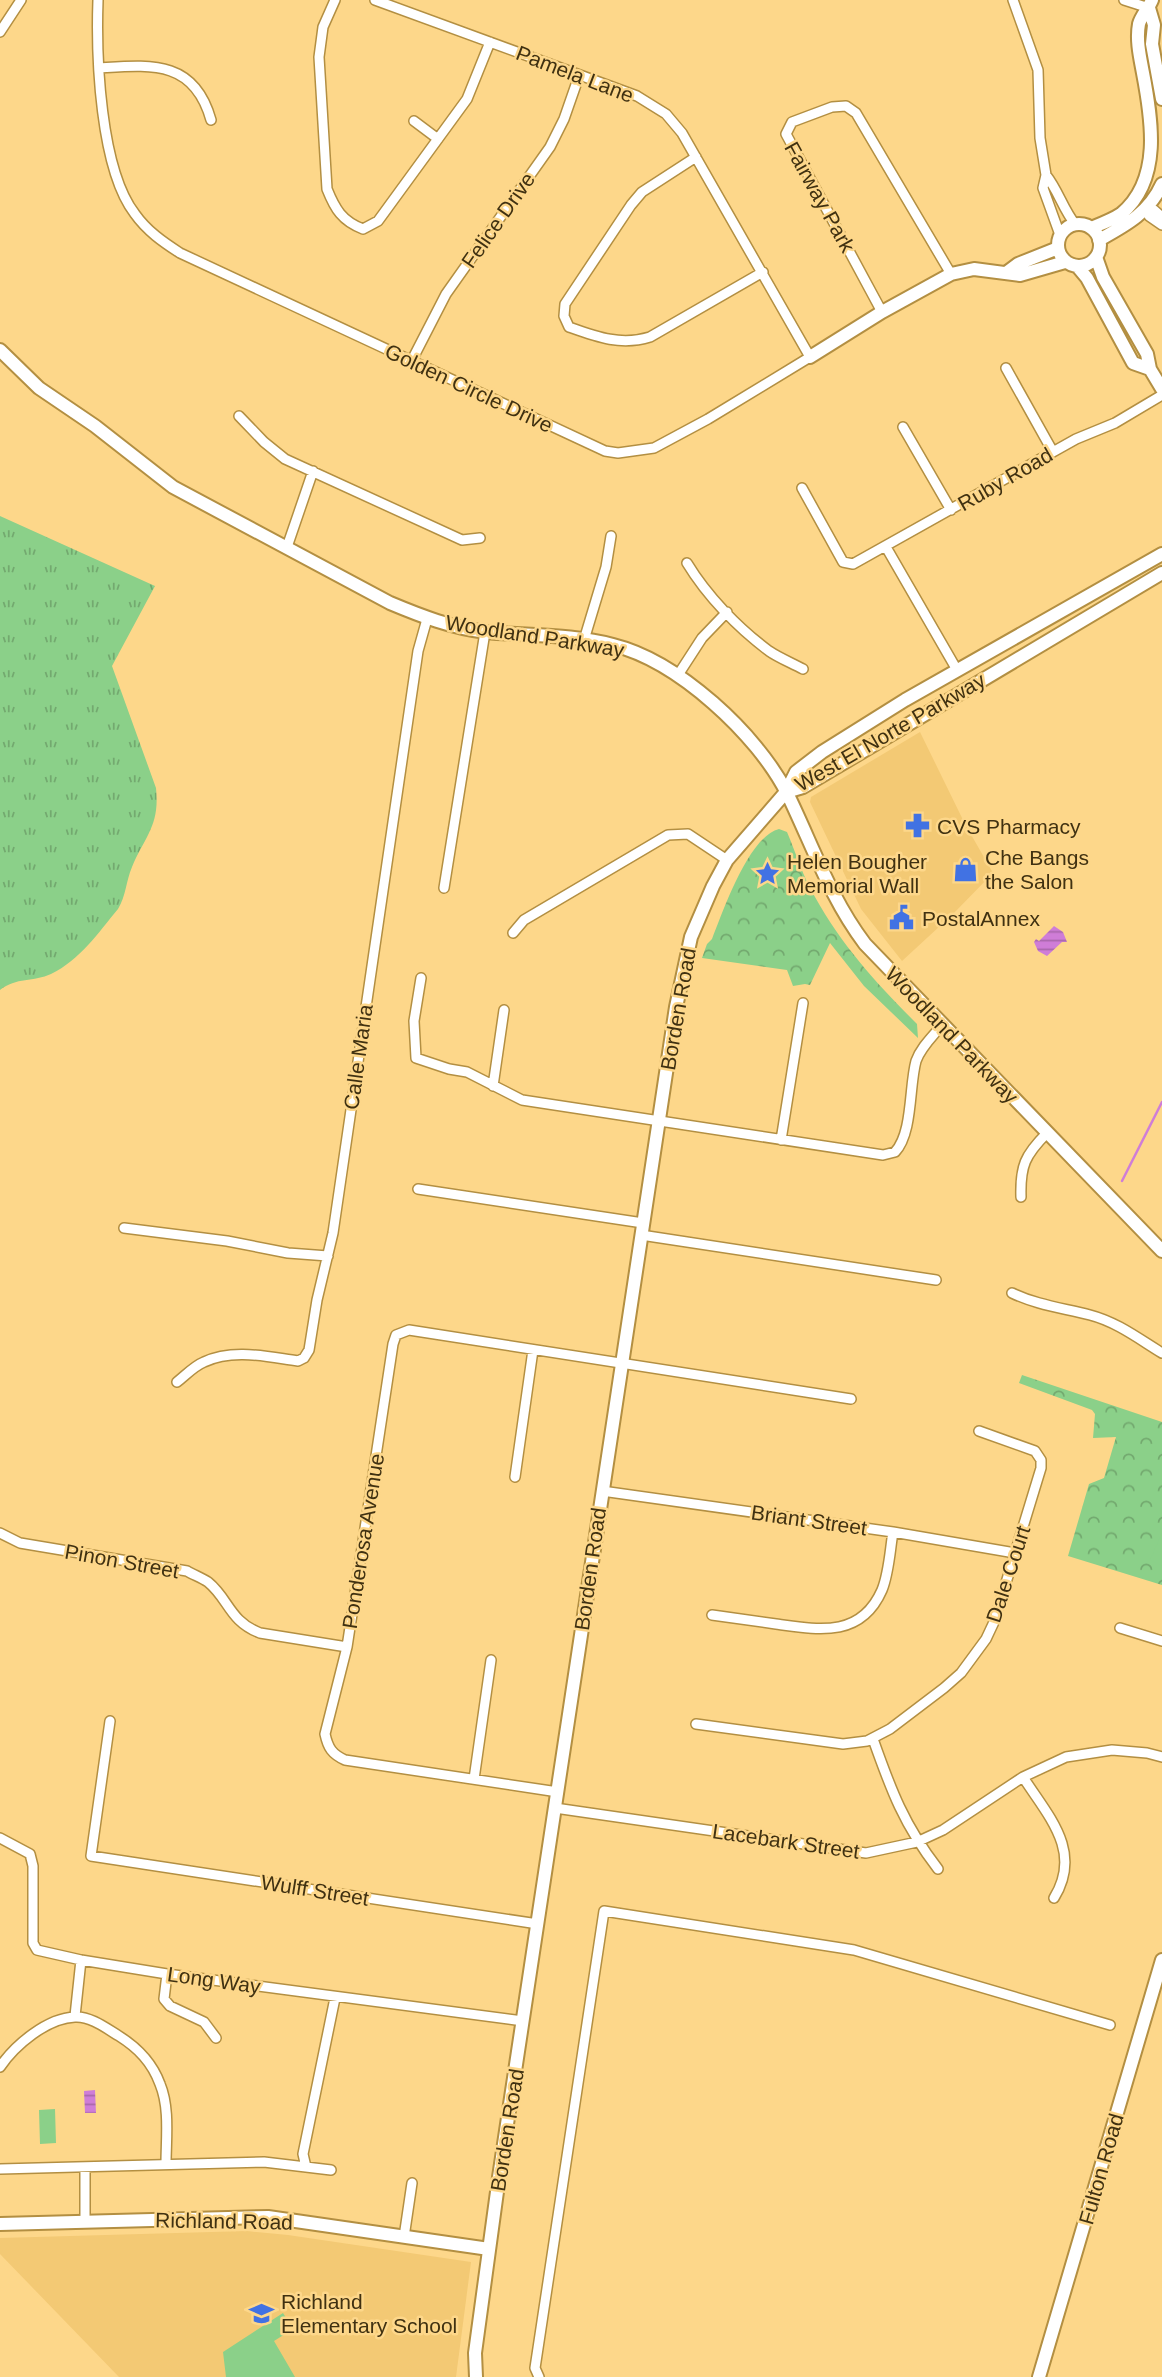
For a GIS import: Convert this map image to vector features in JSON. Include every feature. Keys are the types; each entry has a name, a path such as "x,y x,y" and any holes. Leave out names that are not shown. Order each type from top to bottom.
{"main road":[{"path":"1150,4 1154,25 1152,44 1162,99"},
{"path":"1006,273 1059,242 1064,230 1075,224 1091,228 1121,213 1145,186 1152,165 1156,115 1138,49 1139,22 1150,4"},
{"path":"1099,240 1134,220 1146,209 1162,184"},
{"path":"1133,202 1146,209"},
{"path":"1091,228 1099,240 1096,257 1103,277 1147,354 1150,369 1162,389"},
{"path":"1059,242 1071,264 1087,278 1133,363 1150,369"},
{"path":"1071,264 1087,265 1096,257"},
{"name":"Golden Circle Drive","path":"810,357 882,312 951,274 974,269 1020,275 1071,264"},
{"name":"Woodland Parkway","path":"0,350 38,388 94,426 173,487 390,603 427,619 485,632 612,644 641,653 678,675 754,744 786,792 850,925 865,944 1162,1251"},
{"name":"West El Norte Parkway","path":"786,792 796,772 822,752 957,670 1162,554"},
{"name":"West El Norte Parkway","path":"786,792 803,787 1162,573"},
{"name":"Borden Road","path":"476,2377 475,2353 489,2249 684,960 702,908 727,860 786,792"},
{"name":"Fulton Road","path":"1039,2377 1162,1960"},
{"name":"Richland Road","path":"0,2224 268,2217 489,2249"}],"street":[{"path":"0,32 21,0"},
{"name":"Golden Circle Drive","path":"98,0 99,68 114,175 134,213 156,237 180,253 411,362 606,451 618,453 654,448 708,419 810,357"},
{"path":"335,0 323,27 319,57 327,189 335,208 348,223 363,229 378,222 467,99 490,42"},
{"name":"Pamela Lane","path":"375,0 637,96 666,114 682,133 810,357"},
{"path":"1013,0 1038,70 1040,138 1045,175 1043,188 1059,242"},
{"path":"1124,0 1150,4"},
{"path":"99,68 148,65 171,70 192,84 206,103 211,120"},
{"name":"Felice Drive","path":"411,362 446,293 550,147 564,119 579,76"},
{"name":"Fairway Park","path":"882,312 786,134 792,122 832,107 846,106 856,113 951,274"},
{"path":"414,121 438,139"},
{"path":"696,157 642,192 631,205 565,304 564,316 569,327 605,340 635,342 650,337 763,272"},
{"path":"1045,175 1053,184 1075,224"},
{"path":"1146,209 1154,210 1162,217"},
{"path":"1146,209 1149,216 1162,225"},
{"path":"1006,368 1053,452"},
{"name":"Ruby Road","path":"802,488 843,562 853,564 1076,439 1115,423 1162,395"},
{"path":"239,416 285,459 462,540 480,538"},
{"path":"903,427 951,510"},
{"path":"286,547 313,471"},
{"path":"584,640 606,567 611,536"},
{"path":"886,547 957,670"},
{"path":"687,563 695,577 727,612 770,652 803,669"},
{"path":"678,675 702,638 727,612"},
{"name":"Calle Maria","path":"177,1382 205,1361 225,1355 298,1361 304,1359 309,1350 328,1256 416,663 427,619"},
{"path":"444,888 485,632"},
{"path":"513,933 524,920 668,835 688,834 727,860"},
{"path":"421,978 414,1021 416,1058 467,1072 522,1100 883,1155 898,1149 904,1139 917,1059 925,1044 943,1025"},
{"path":"781,1140 803,1003"},
{"path":"493,1086 505,1010"},
{"path":"1021,1197 1020,1178 1024,1161 1047,1133"},
{"path":"418,1189 936,1280"},
{"path":"124,1228 228,1241 288,1253 328,1256"},
{"path":"1012,1293 1031,1302 1092,1315 1120,1326 1162,1353"},
{"name":"Ponderosa Avenue","path":"474,1779 345,1760 334,1755 325,1734 347,1647 396,1335 409,1329 533,1350"},
{"path":"515,1477 533,1350 851,1399"},
{"name":"Dale Court","path":"696,1724 843,1744 873,1738 890,1729 961,1673 986,1639 994,1622 1041,1468 1041,1460 1035,1451 979,1431"},
{"name":"Briant Street","path":"602,1491 893,1532 1015,1553"},
{"path":"712,1615 819,1630 841,1628 858,1620 874,1604 883,1587 893,1532"},
{"name":"Pinon Street","path":"0,1533 20,1543 187,1572 208,1582 235,1618 250,1629 260,1633 347,1647"},
{"path":"1120,1628 1162,1641"},
{"path":"491,1660 474,1779 558,1792"},
{"name":"Wulff Street","path":"110,1721 91,1856 538,1924"},
{"path":"873,1738 891,1792 917,1842 937,1869"},
{"name":"Lacebark Street","path":"555,1808 866,1853 917,1842 943,1830 1023,1777 1066,1757 1112,1750 1162,1757"},
{"path":"1023,1777 1064,1844 1066,1866 1060,1888 1054,1898"},
{"name":"Long Way","path":"0,1838 30,1854 33,1866 33,1943 37,1950 81,1960 335,1998 523,2021"},
{"path":"539,2377 535,2368 604,1911 854,1950 1110,2025"},
{"path":"75,2016 81,1960"},
{"path":"167,1973 164,1999 170,2006 204,2022 216,2038"},
{"path":"306,2167 303,2154 335,1998"},
{"path":"0,2067 24,2041 46,2026 75,2016 88,2018 128,2041 144,2055 161,2086 165,2106 166,2164"},
{"path":"0,2169 264,2162 331,2170"},
{"path":"85,2166 85,2221"},
{"path":"404,2237 412,2183"}],"shaded area":[{"path":"920,732 965,824 993,873 902,961 861,909 810,802 811,797"},
{"path":"1054,926 1063,932 1067,942 1062,942 1047,956 1038,951 1034,942 1036,939 1039,941"},
{"path":"95,2090 96,2113 85,2113 84,2091"},
{"name":"Richland Elementary School","path":"247,2231 471,2262 456,2377 119,2377 0,2254 0,2238"}],"green space":[{"path":"0,516 155,586 112,666 156,788 157,801 154,822 132,867 121,904 96,936 80,954 51,974 12,983 0,990"},
{"path":"779,829 787,832 811,889 837,932 875,980 917,1024 918,1038 864,986 830,943 810,985 793,986 787,970 702,958 747,860 768,835"},
{"path":"1022,1375 1162,1422 1162,1585 1068,1556 1089,1484 1104,1478 1116,1437 1093,1438 1095,1414 1092,1410 1019,1383"},
{"path":"1162,1533 1162,1566 1150,1560"},
{"path":"55,2109 56,2143 40,2144 39,2110"},
{"path":"283,2313 293,2329 274,2341 295,2377 226,2377 223,2352"}],"waterway":[{"path":"1122,1181 1162,1102"}],"place":[{"name":"CVS Pharmacy","path":"917,826"},
{"name":"Che Bangs the Salon","path":"965,869"},
{"name":"Helen Bougher Memorial Wall","path":"767,873"},
{"name":"PostalAnnex","path":"902,918"},
{"name":"Richland Elementary School","path":"261,2313"}]}
